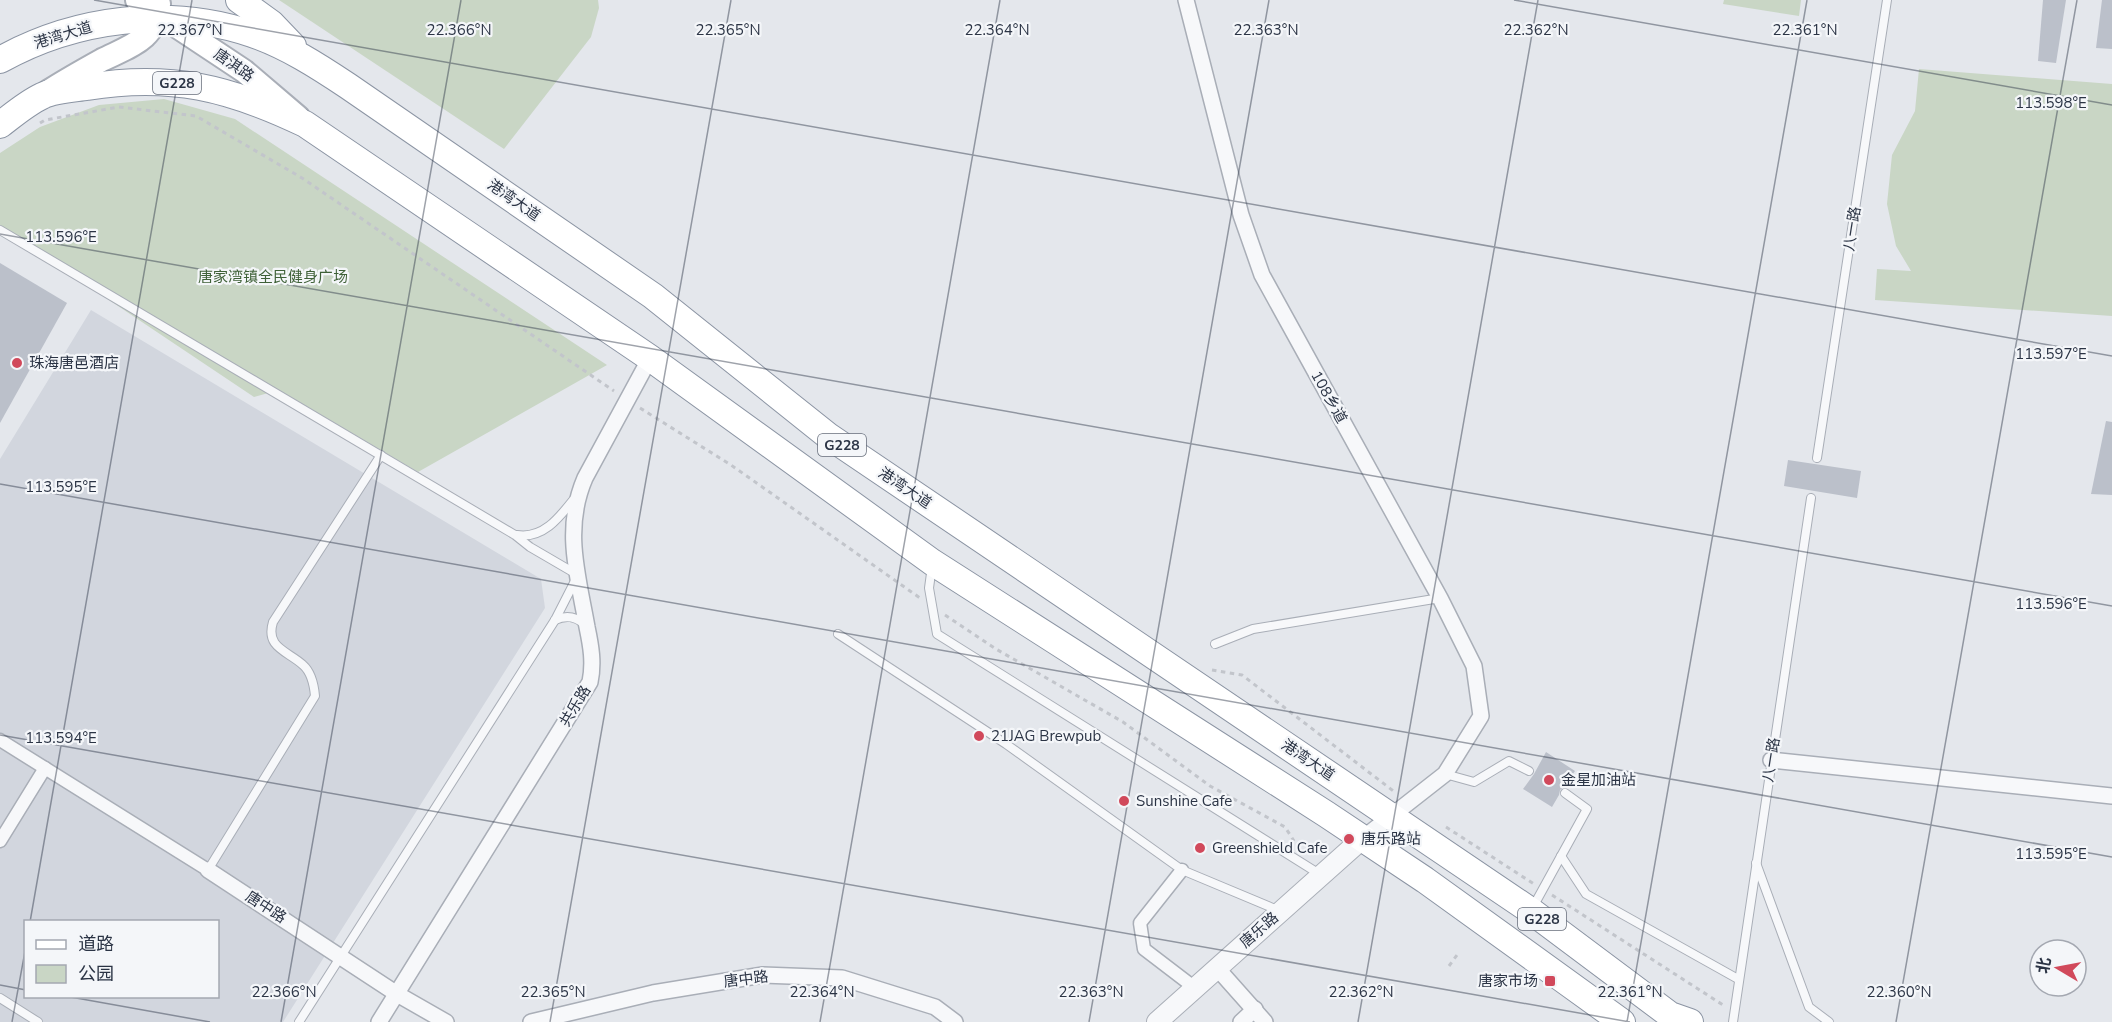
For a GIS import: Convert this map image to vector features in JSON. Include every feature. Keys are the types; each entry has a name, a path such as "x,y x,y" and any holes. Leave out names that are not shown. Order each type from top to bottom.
{"highway":[{"path":"239,0 270,23 303,58"},
{"name":"港湾大道","path":"0,60 39,41 72,29 159,13 235,29 269,41 303,58 348,86 653,296 826,435 1537,900 1670,1015 1690,1022"},
{"name":"G228","path":"0,125 43,95 76,88 126,82 186,83 234,95 305,124 650,358 932,562 1425,880 1622,1022"}],"main road":[{"name":"唐淇路","path":"137,0 258,81 305,124"},
{"path":"43,95 86,69 134,46 146,35 159,13"}],"street":[{"name":"108乡道","path":"1186,0 1241,215 1262,275 1440,598 1474,666 1481,716 1445,774"},
{"name":"共乐路","path":"380,1022 590,682 593,658 573,546 578,494 650,358"},
{"path":"0,740 208,870"},
{"path":"1771,759 2112,796"},
{"path":"0,841 45,768"},
{"path":"1362,839 1445,774"},
{"name":"唐乐路","path":"1157,1022 1362,839"},
{"name":"唐中路","path":"208,870 397,994 444,1021"},
{"path":"1182,870 1140,923 1144,949 1195,988"},
{"path":"1217,968 1265,1022"},
{"name":"唐中路","path":"531,1022 653,993 763,975 842,978 935,1007 955,1022"},
{"path":"1241,1022 1255,1009"}],"lane":[{"name":"八一路","path":"1817,458 1887,0"},
{"path":"0,230 381,455 578,575 555,620 299,1022"},
{"path":"208,870 315,696 308,670 273,642 271,629 273,622 381,455"},
{"path":"515,535 532,535 545,530 578,494"},
{"name":"八一路","path":"1733,1022 1811,498"},
{"path":"932,562 929,588 937,634 1321,875"},
{"path":"1215,644 1253,629 1440,598"},
{"path":"555,620 572,617 581,621 587,628"},
{"path":"838,634 1006,744 1182,870 1281,911"},
{"path":"1445,774 1474,782 1509,761 1529,771"},
{"path":"1537,900 1587,809 1565,793"},
{"path":"1561,856 1586,894 1738,979"},
{"path":"1756,861 1809,1007 1829,1022"},
{"path":"0,998 38,1022"}],"path":[{"path":"36,125 45,120 119,107 196,116 302,178 628,400 731,465 932,607 996,649 1123,722 1210,786 1285,827 1294,842"},
{"path":"1209,670 1242,675 1400,809"},
{"path":"1437,821 1537,900 1733,1011"},
{"path":"1449,966 1457,955"}],"shaded area":[{"path":"91,310 541,579 545,608 283,1022 0,1022 0,459"}],"green space":[{"path":"279,0 598,0 599,8 591,37 504,149"},
{"path":"1724,0 1801,0 1799,16 1723,4"},
{"path":"1919,69 2112,84 2112,316 1875,300 1877,269 1911,271 1896,246 1887,204 1892,155 1915,111"},
{"name":"唐家湾镇全民健身广场","path":"164,99 235,119 607,365 418,472 279,390 254,397 0,227 0,153 40,127 99,105"}],"building":[{"path":"2043,0 2066,0 2056,63 2038,61"},
{"path":"2102,0 2112,0 2112,49 2096,48"},
{"name":"珠海唐邑酒店","path":"0,263 67,303 0,423"},
{"path":"2106,421 2112,422 2112,495 2091,494"},
{"path":"1788,460 1861,471 1857,498 1784,486"},
{"name":"金星加油站","path":"1546,752 1575,771 1560,790 1552,807 1523,789"}],"place":[{"name":"珠海唐邑酒店","path":"17,363"},
{"name":"21JAG Brewpub","path":"979,736"},
{"name":"金星加油站","path":"1549,780"},
{"name":"Sunshine Cafe","path":"1124,801"},
{"name":"唐乐路站","path":"1349,839"},
{"name":"Greenshield Cafe","path":"1200,848"},
{"name":"唐家市场","path":"1550,981"}]}
